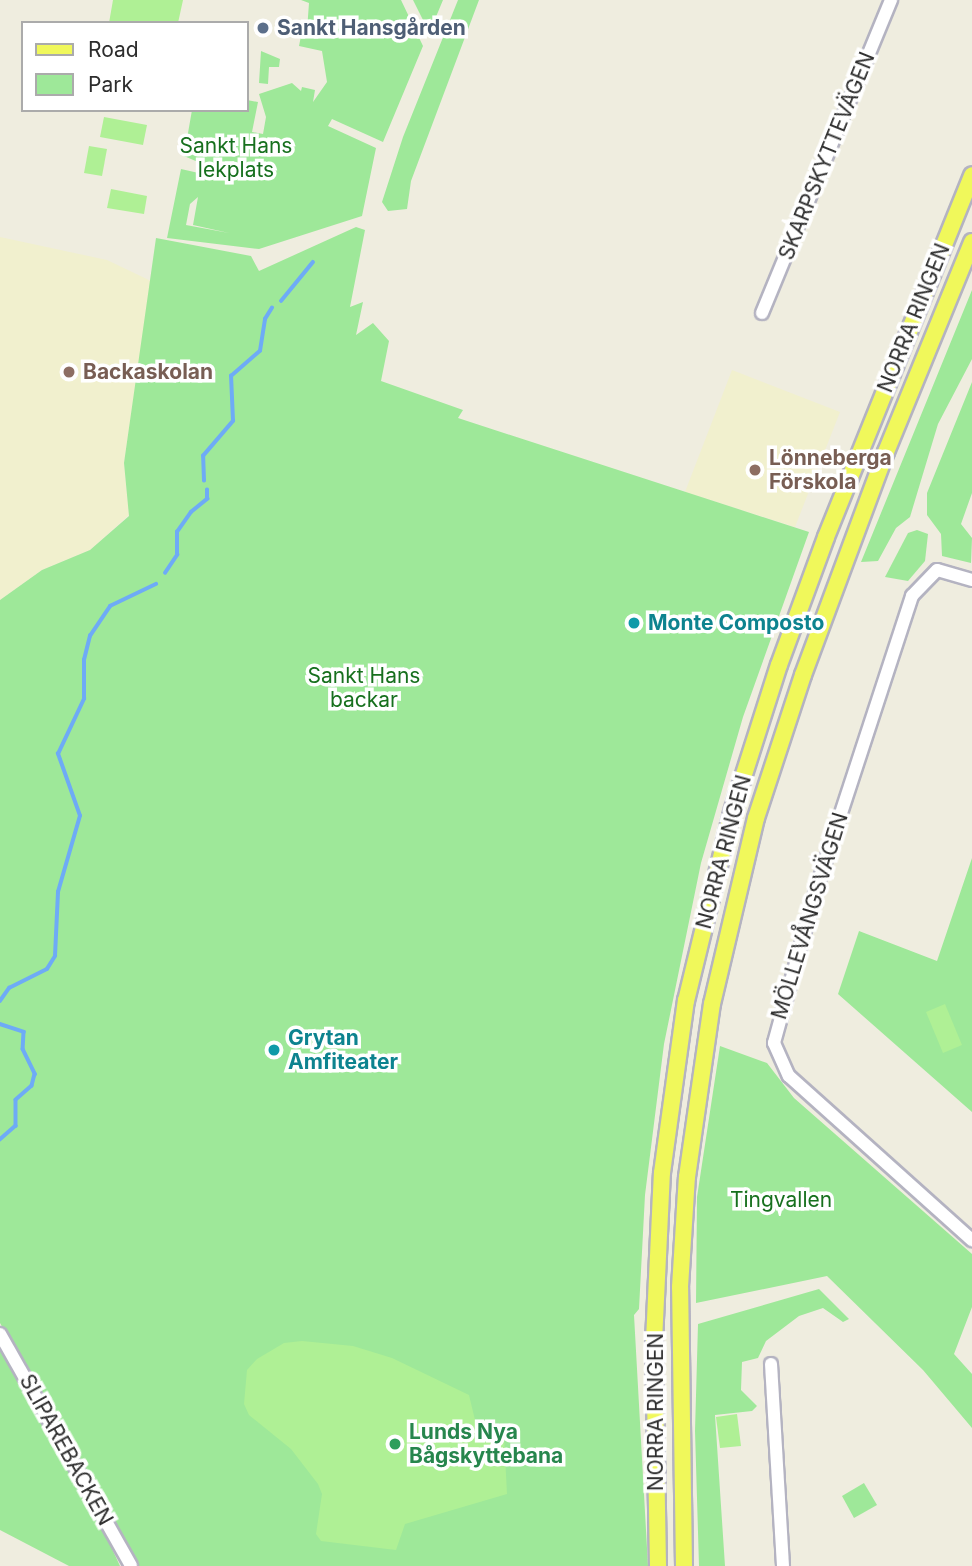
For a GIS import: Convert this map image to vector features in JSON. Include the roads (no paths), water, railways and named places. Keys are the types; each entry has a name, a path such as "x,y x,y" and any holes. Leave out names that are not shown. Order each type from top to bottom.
{"main road":[{"name":"NORRA RINGEN","path":"658,1566 654,1341 661,1199 686,1001 732,812 779,665 836,511 972,175"},
{"name":"NORRA RINGEN","path":"684,1566 680,1287 700,1071 723,953 756,818 803,675 886,452 972,242"}],"street":[{"name":"SKARPSKYTTEVÄGEN","path":"762,313 891,0"},
{"name":"MÖLLEVÅNGSVÄGEN","path":"972,580 937,570 924,579 907,607 789,980 774,1043 789,1076 972,1240"},
{"name":"SLIPAREBACKEN","path":"0,1334 131,1566"},
{"path":"771,1364 783,1566"}],"waterway":[{"path":"281,301 313,262"},
{"path":"204,481 203,456 233,421 231,376 260,351 265,319 272,308"},
{"path":"165,573 177,555 177,532 191,512 207,499 207,490"},
{"path":"0,1001 9,988 47,969 55,956 58,892 80,816 58,754 84,699 84,660 90,636 110,606 156,584"},
{"path":"0,1024 24,1032 23,1049 35,1074 32,1086 16,1100 16,1126 0,1140"}],"place":[{"name":"Sankt Hansgården","path":"263,28"},
{"name":"Backaskolan","path":"69,372"},
{"name":"Lönneberga Förskola","path":"755,470"},
{"name":"Monte Composto","path":"634,623"},
{"name":"Grytan Amfiteater","path":"274,1050"},
{"name":"Lunds Nya Bågskyttebana","path":"395,1444"}],"park label":[{"name":"Sankt Hans lekplats","path":"236,158"},
{"name":"Sankt Hans backar","path":"364,688"},
{"name":"Tingvallen","path":"781,1200"}]}
